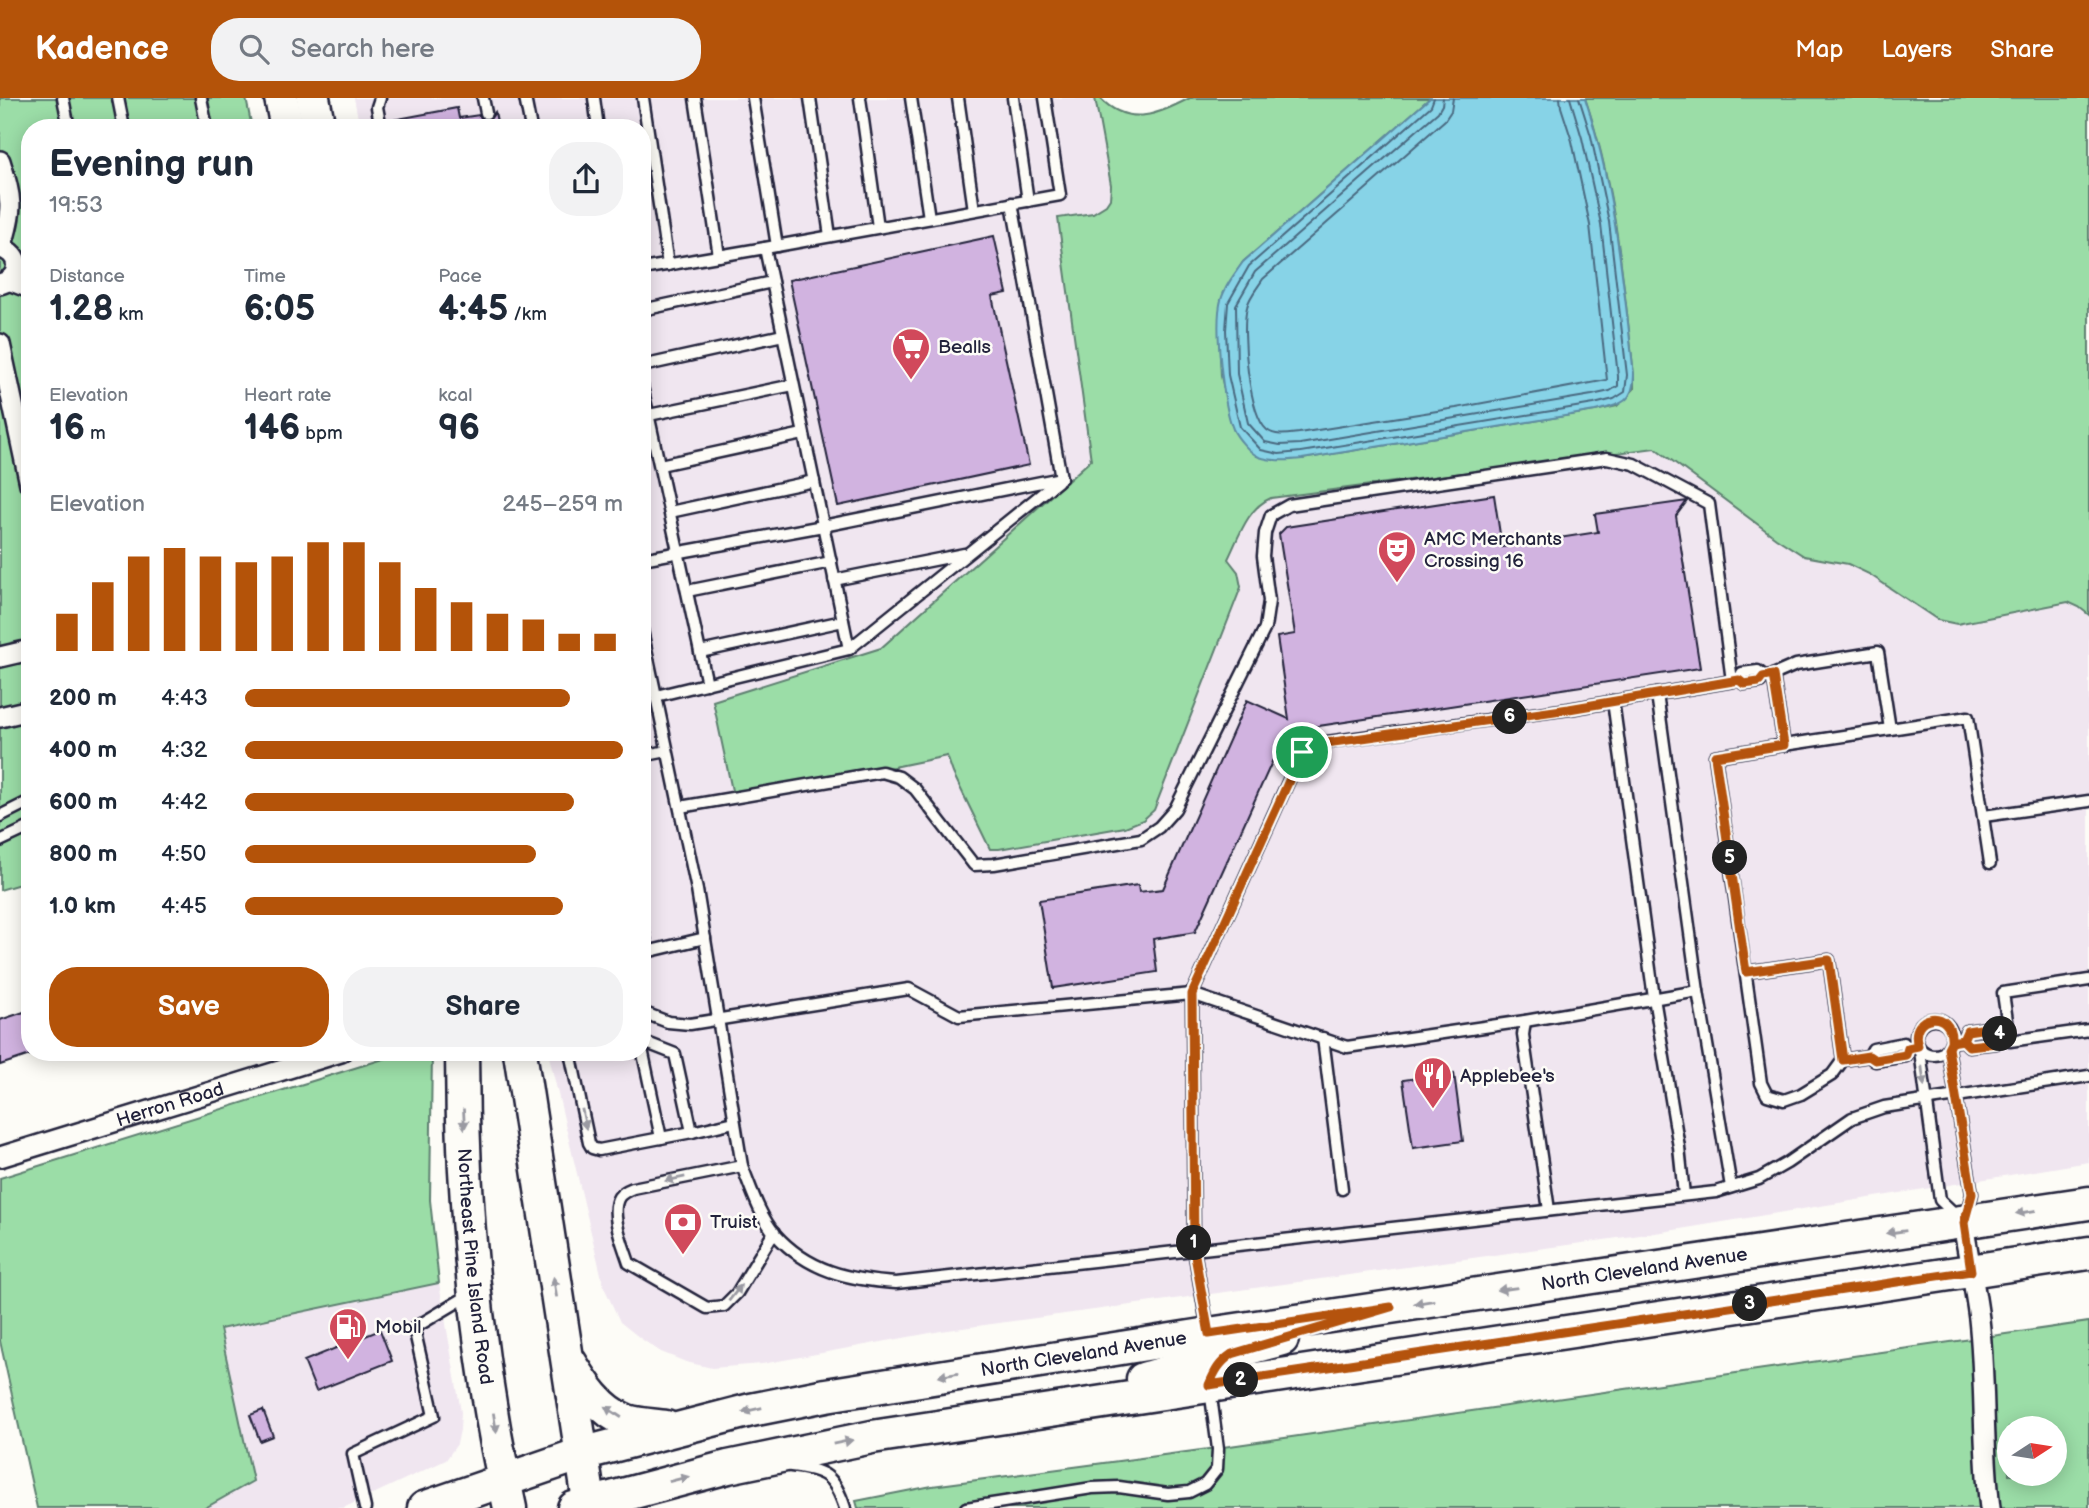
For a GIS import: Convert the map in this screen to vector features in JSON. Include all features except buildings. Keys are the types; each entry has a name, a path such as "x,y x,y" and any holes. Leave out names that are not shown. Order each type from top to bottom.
{"main road":[{"path":"281,98 285,119"},
{"path":"313,98 319,119"},
{"name":"Northeast Pine Island Road","path":"462,1061 474,1292 507,1494"},
{"path":"521,1061 581,1454 585,1506 752,1461 872,1437 2089,1253"},
{"name":"North Cleveland Avenue","path":"424,1508 507,1494 581,1454 751,1410 826,1395 1209,1334 2089,1203"},
{"path":"1209,1385 1216,1369 1232,1354 1391,1307"},
{"path":"1008,1416 1181,1368 1196,1359 1207,1346 1209,1334"},
{"path":"566,1354 586,1389 607,1410 628,1421 678,1428"}],"street":[{"path":"0,161 10,192 11,210 0,248 11,252 14,273"},
{"path":"0,344 21,442"},
{"path":"0,657 21,652"},
{"path":"0,717 21,712"},
{"name":"Herron Road","path":"0,1157 312,1061"},
{"path":"1964,1223 1979,1319 1984,1391 1984,1454 1990,1508"}],"lane":[{"path":"63,98 67,119"},
{"path":"118,98 122,119"},
{"path":"201,98 205,119"},
{"path":"322,119 323,98"},
{"path":"380,98 377,107 380,119"},
{"path":"483,98 486,113"},
{"path":"525,98 529,119"},
{"path":"594,98 597,119"},
{"path":"643,98 646,119"},
{"path":"695,98 719,256"},
{"path":"753,98 777,246"},
{"path":"810,98 830,236"},
{"path":"860,98 878,228"},
{"path":"911,98 929,218"},
{"path":"958,98 974,210"},
{"path":"1013,98 1028,201"},
{"path":"651,268 1060,195 1045,98"},
{"path":"651,151 668,265"},
{"path":"1012,204 1061,478"},
{"path":"765,248 849,649"},
{"path":"651,308 772,282"},
{"path":"651,364 783,335"},
{"path":"651,415 793,385"},
{"path":"651,424 707,684"},
{"path":"660,465 803,434"},
{"path":"680,807 882,772 899,777 915,789 974,865 1141,839 1159,827 1175,809 1265,628 1269,601 1263,556 1265,533 1271,515 1289,505 1608,458 1634,464 1709,504 1736,680"},
{"path":"651,557 1061,478"},
{"path":"656,696 849,649 1061,478"},
{"path":"670,512 814,481"},
{"path":"834,580 968,553"},
{"path":"687,591 831,562"},
{"path":"700,652 843,621"},
{"path":"1209,1334 1194,1250 1192,994 1305,746 1569,709 1736,680 1742,673 1758,671 1768,676 1796,665 1878,652 1890,729"},
{"path":"651,673 697,890 742,1166 756,1202 774,1232 800,1257 830,1272 861,1281 896,1283 1716,1192 1759,1179 1852,1118 1884,1107 2089,1076"},
{"path":"1768,676 1784,745"},
{"path":"1657,694 1698,991 1731,1187"},
{"path":"1613,701 1684,1195"},
{"path":"1746,972 1829,960 1843,1060 1832,1075 1801,1094 1784,1100 1767,1095 1761,1083 1715,756 1968,717 1990,863"},
{"path":"651,754 667,751"},
{"path":"1984,816 2089,801"},
{"path":"0,816 21,806"},
{"path":"0,841 21,831"},
{"path":"651,951 705,938"},
{"path":"1963,1040 1969,1046 1996,1043 2004,1033 2003,993 2089,980"},
{"path":"651,1015 668,1022 690,1024 909,989 959,1016 1192,994 1347,1047 1525,1021 1698,991"},
{"path":"1926,1020 1943,1021 1948,1025 1952,1036 1950,1045 1972,1194 1964,1223 1940,1200 1927,1101 1915,1048 1917,1029 1926,1020"},
{"path":"1525,1021 1523,1035 1549,1210"},
{"path":"1843,1060 1869,1056 1874,1049 1904,1042 1939,1055 1950,1045 1963,1040 1967,1031 1994,1027 2010,1041 2089,1030"},
{"path":"1322,1038 1342,1189"},
{"path":"651,1045 675,1054 692,1132"},
{"path":"572,1061 592,1148 599,1150 734,1122"},
{"path":"645,1061 661,1138"},
{"path":"742,1166 633,1188 620,1195 616,1206 620,1235 629,1263 707,1308 724,1306 737,1293 774,1232"},
{"path":"365,1508 353,1454 434,1416 414,1328 474,1292"},
{"path":"966,1508 1021,1504 1092,1488 1119,1487 1168,1494 1189,1492 1205,1484 1217,1469 1218,1450 1209,1385"},
{"path":"752,1461 814,1469 830,1478 838,1488 845,1508"}],"shaded area":[{"path":"354,98 1095,98 1111,185 1110,199 1093,213 1058,218 1091,460 881,648 714,701 734,800 948,756 953,773 990,849 1125,827 1143,820 1238,572 1228,559 1252,510 1271,498 1655,448 1804,556 1848,564 1869,574 1938,620 2042,608 2068,602 2079,607 2089,615 2089,1162 1662,1232 941,1331 762,1364 712,1368 661,1352 620,1322 604,1287 550,1061 651,1061 651,119 358,119"},
{"path":"439,1283 461,1412 457,1444 446,1460 343,1508 205,1508 253,1481 220,1329"}],"green space":[{"path":"0,98 246,98 250,119 21,119 21,884 0,890"},
{"path":"1095,98 1100,98 1122,113 1144,115 1167,109 1190,98 1430,98 1243,262 1221,300 1221,376 1234,431 1257,456 1302,459 1595,411 1617,406 1634,389 1617,235 1604,166 1585,98 2089,98 2089,615 2068,602 1957,624 1938,620 1869,574 1848,564 1804,556 1655,448 1271,498 1250,516 1228,559 1238,572 1241,587 1154,810 1143,820 1125,827 990,849 947,756 734,800 713,701 881,648 1091,460 1058,218 1093,213 1110,199 1111,185"},
{"path":"377,1061 432,1061 430,1200 439,1283 220,1329 253,1481 205,1508 37,1508 0,1341 0,1178"},
{"path":"2089,1322 2089,1508 858,1508 856,1501 932,1486 1216,1448"}],"water":[{"path":"1430,98 1585,98 1604,166 1617,235 1634,375 1631,392 1624,401 1595,411 1302,459 1275,460 1259,457 1241,441 1229,418 1221,365 1219,327 1219,312 1225,290 1243,262"}],"place":[{"name":"Bealls","path":"911,381"},
{"name":"AMC Merchants Crossing 16","path":"1397,584"},
{"name":"Applebee's","path":"1433,1110"},
{"name":"Truist","path":"683,1256"},
{"name":"Mobil","path":"348,1361"}],"route":[{"path":"1302,752 1192,994 1194,1250 1209,1334 1391,1307 1232,1354 1216,1369 1209,1385 1971,1271 1964,1223 1972,1194 1948,1048 1951,1042 1963,1040 1969,1046 1996,1043 2000,1033 1994,1027 1967,1031 1963,1040 1951,1042 1948,1025 1943,1021 1931,1019 1917,1029 1915,1035 1918,1046 1908,1048 1906,1055 1875,1060 1869,1056 1843,1060 1829,960 1746,972 1715,756 1784,745 1773,675 1763,677 1759,682 1744,684 1739,680 1569,709 1305,746 1302,752"}]}
